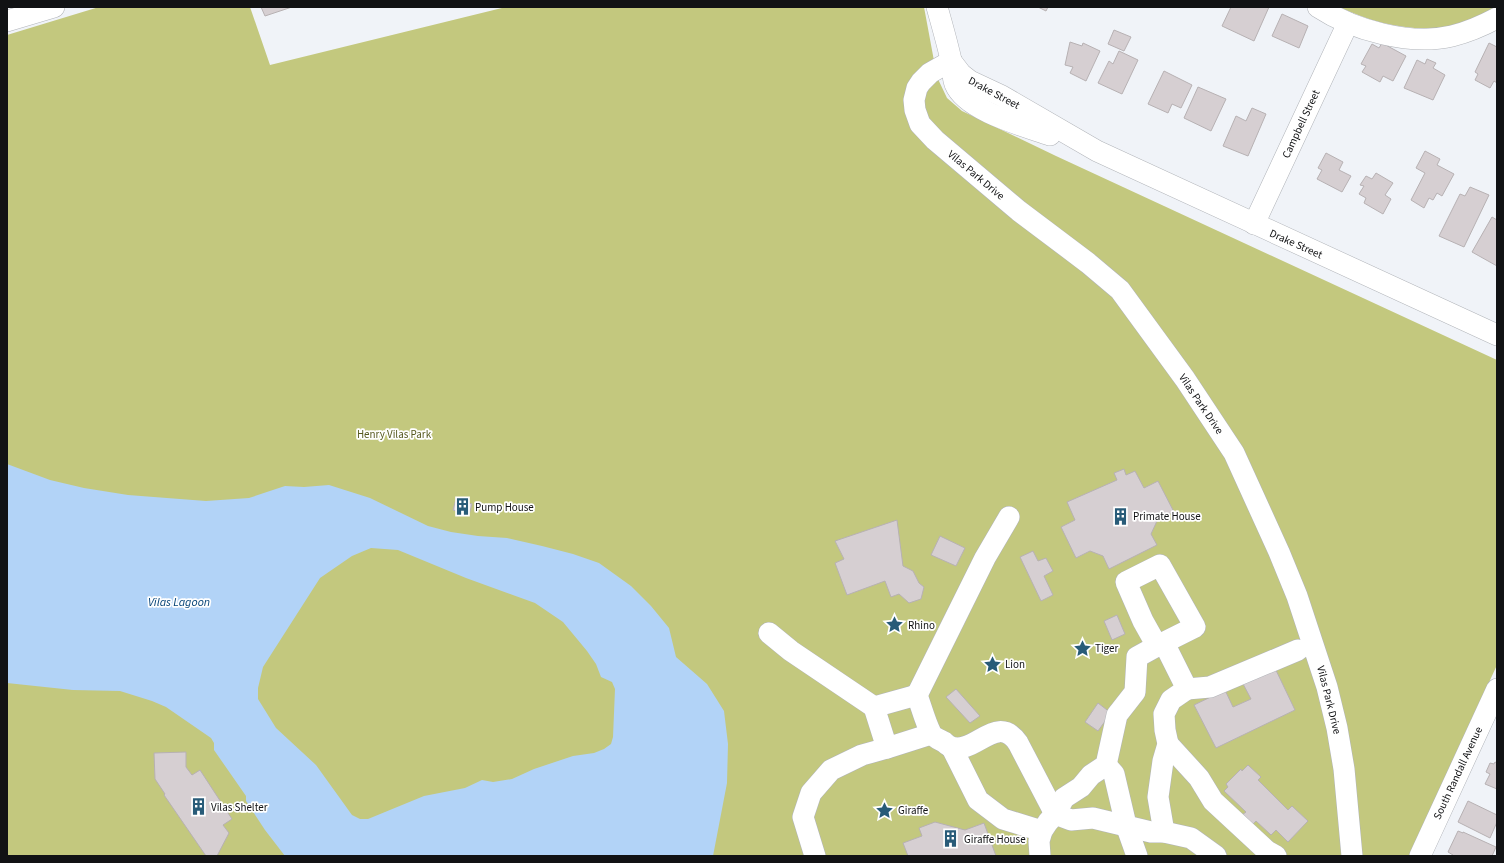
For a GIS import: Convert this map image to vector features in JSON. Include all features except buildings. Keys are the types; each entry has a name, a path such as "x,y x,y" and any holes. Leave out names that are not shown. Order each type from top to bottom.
{"street":[{"path":"7,21 54,7"},
{"path":"936,7 951,61"},
{"path":"1318,7 1331,16 1348,23 1385,34 1409,38 1450,37 1475,30 1497,18"},
{"name":"Campbell Street","path":"1254,224 1348,23"},
{"name":"Drake Street","path":"951,61 961,74 970,81 1002,96 1096,151 1497,335"},
{"name":"Vilas Park Drive","path":"951,61 930,73 917,88 914,100 915,110 920,124 935,140 1019,211 1088,263 1120,290 1185,379 1234,453 1291,581 1312,639 1327,687 1337,728 1344,769 1352,856"},
{"path":"1009,517 985,558 917,695 931,734 952,748 978,800 1003,819 1042,831"},
{"path":"769,633 791,651 874,707 887,748"},
{"path":"1040,856 1039,841 1042,831 1055,814 1064,798 1081,787 1091,775 1106,765 1117,715 1135,692 1137,657 1161,645 1187,690"},
{"path":"1164,832 1158,797 1163,762 1168,744 1164,714 1171,700 1187,690 1210,687 1298,650"},
{"name":"South Randall Avenue","path":"1420,856 1497,689"},
{"path":"874,707 917,695"},
{"path":"952,748 965,747 996,732 1011,735 1018,743 1055,814 1071,820 1093,818 1151,832 1164,832 1191,838 1216,856"},
{"path":"815,856 803,817 811,793 831,770 862,755 931,734"},
{"path":"1168,744 1199,778 1213,801 1267,851 1276,856"},
{"path":"1106,765 1114,774 1126,825 1137,856"}],"green space":[{"name":"Henry Vilas Park","path":"99,7 250,7 270,65 506,7 924,7 937,77 947,98 962,111 1497,360 1497,665 1409,856 7,856 7,35"},
{"path":"1339,7 1495,7 1471,21 1456,27 1411,28 1375,21"}],"water":[{"name":"Vilas Lagoon","path":"7,464 50,480 84,488 128,495 206,501 249,498 285,486 304,487 329,485 370,498 428,526 451,532 507,538 573,554 599,563 631,586 651,606 669,628 676,657 707,684 724,711 728,744 727,783 713,856 285,856 265,830 246,801 246,796 214,750 214,743 211,738 166,707 120,691 73,690 7,683","holes":["371,548 398,550 466,578 535,603 563,622 596,664 601,677 612,682 615,689 613,737 611,744 594,753 573,756 534,769 512,779 493,782 482,780 465,788 424,796 368,819 360,819 352,815 316,765 276,728 258,699 258,688 263,667 320,578 352,556"]}],"place":[{"name":"Pump House","path":"462,507"},
{"name":"Primate House","path":"1120,516"},
{"name":"Rhino","path":"895,625"},
{"name":"Tiger","path":"1082,648"},
{"name":"Lion","path":"992,664"},
{"name":"Vilas Shelter","path":"198,807"},
{"name":"Giraffe","path":"885,810"},
{"name":"Giraffe House","path":"951,839"}]}
